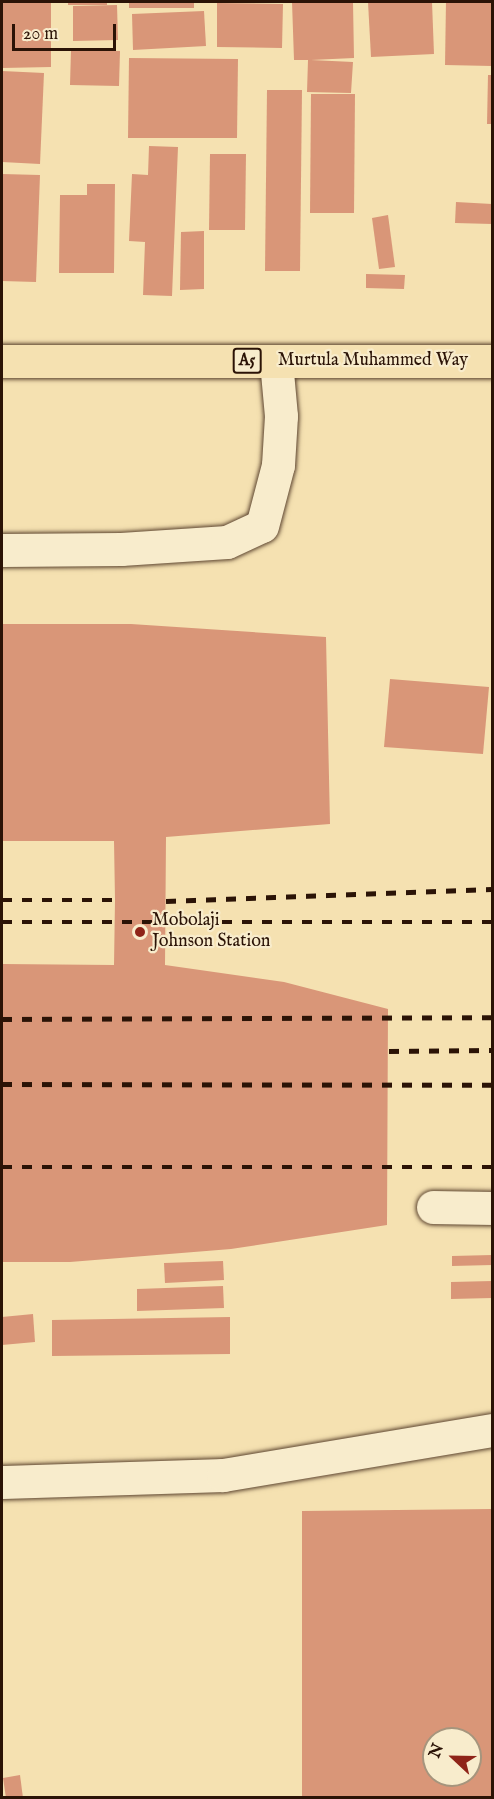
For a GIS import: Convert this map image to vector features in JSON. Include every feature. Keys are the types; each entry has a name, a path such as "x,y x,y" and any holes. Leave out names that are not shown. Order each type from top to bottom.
{"main road":[{"name":"Murtula Muhammed Way","path":"2,361 492,362"}],"lane":[{"path":"2,550 121,549 227,542 262,526 278,465 281,416 276,361"},
{"path":"433,1207 492,1208"},
{"path":"2,1482 223,1475 492,1430"}],"building":[{"path":"2,2 51,2 51,67 2,68"},
{"path":"68,2 107,2 107,5 68,5"},
{"path":"129,2 194,2 194,8 129,8"},
{"path":"292,2 353,2 354,58 311,60 353,62 351,93 307,92 308,60 294,60"},
{"path":"368,2 432,2 434,54 371,57"},
{"path":"446,2 492,2 492,66 445,65"},
{"path":"217,3 283,4 282,48 217,47"},
{"path":"117,5 118,40 73,41 73,6"},
{"path":"204,11 206,46 133,50 132,14"},
{"path":"71,50 120,51 119,86 70,85"},
{"path":"129,58 238,59 237,138 128,138"},
{"path":"2,71 44,73 40,164 2,162"},
{"path":"488,75 492,75 492,124 487,124"},
{"path":"267,90 302,90 300,271 265,271"},
{"path":"311,94 355,94 354,213 310,213"},
{"path":"149,146 178,147 172,296 143,295 145,242 129,241 132,174 148,175"},
{"path":"210,154 246,154 245,230 209,230"},
{"path":"2,174 40,175 36,282 2,281"},
{"path":"87,184 115,184 114,273 59,273 60,195 87,195"},
{"path":"456,202 492,204 492,224 455,223"},
{"path":"388,215 395,267 379,269 372,218"},
{"path":"204,231 204,289 180,290 181,232"},
{"path":"366,274 405,275 404,289 366,288"},
{"name":"Mobolaji Johnson Station","path":"2,624 131,624 326,637 330,824 166,837 165,965 284,982 388,1009 387,1225 231,1249 70,1262 2,1262 2,964 114,965 115,900 114,841 2,841"},
{"path":"390,679 489,687 483,754 384,747"},
{"path":"492,1255 492,1265 452,1266 452,1256"},
{"path":"223,1261 224,1280 165,1283 164,1263"},
{"path":"492,1281 492,1298 451,1299 451,1282"},
{"path":"223,1286 224,1308 137,1311 137,1289"},
{"path":"33,1314 35,1342 2,1345 2,1317"},
{"path":"230,1317 230,1354 52,1356 52,1320"},
{"path":"492,1509 492,1798 302,1798 302,1511"},
{"path":"20,1775 23,1798 6,1798 3,1778"}],"railway":[{"path":"166,901 492,889"},
{"path":"2,900 115,900"},
{"path":"2,922 492,922"},
{"path":"2,1019 492,1017"},
{"path":"389,1051 492,1050"},
{"path":"2,1084 492,1085"},
{"path":"2,1167 492,1167"}],"place":[{"name":"Mobolaji Johnson Station","path":"140,932"}]}
